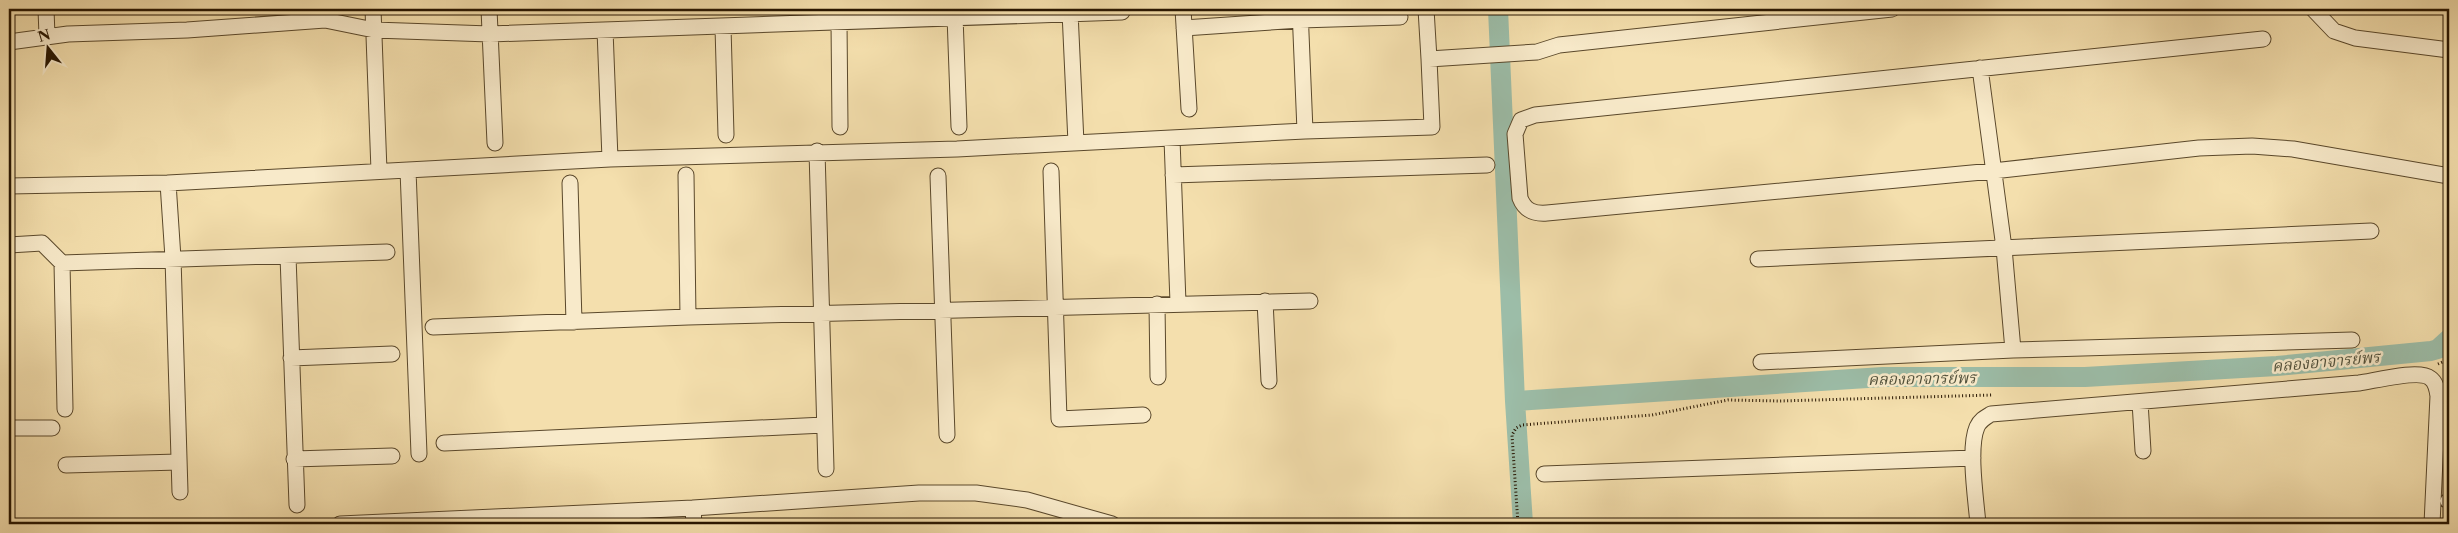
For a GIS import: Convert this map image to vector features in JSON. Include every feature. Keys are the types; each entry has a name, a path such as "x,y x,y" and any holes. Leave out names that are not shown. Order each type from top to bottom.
{"street":[{"path":"46,9 47,36"},
{"path":"373,9 379,171"},
{"path":"488,9 495,143"},
{"path":"1183,9 1189,109"},
{"path":"9,186 168,183 610,159 956,149 1305,131 1432,127 1426,9"},
{"path":"1429,59 1537,52 1559,45 1892,9"},
{"path":"2313,9 2334,31 2355,38 2449,50"},
{"path":"1070,12 1076,143"},
{"path":"9,42 47,36 187,30 325,20 374,30 490,34 723,27 955,16 1122,12"},
{"path":"1184,28 1300,14 1400,16"},
{"path":"1300,14 1305,131"},
{"path":"955,16 959,127"},
{"path":"839,22 840,127"},
{"path":"723,27 726,135"},
{"path":"605,30 610,159"},
{"path":"2263,39 1527,116 1521,120 1515,134 1520,198 1524,206 1530,210 1547,213 1993,171 2199,148 2252,146 2294,150 2449,176"},
{"path":"1980,68 2004,248 2013,350"},
{"path":"1172,138 1178,303"},
{"path":"817,152 826,469"},
{"path":"1173,175 1487,165"},
{"path":"408,170 419,454"},
{"path":"1051,171 1059,419 1143,415"},
{"path":"686,175 688,317"},
{"path":"938,176 941,310 947,435"},
{"path":"168,183 173,258 180,492"},
{"path":"570,183 574,322"},
{"path":"1758,259 2371,231"},
{"path":"9,245 42,243 62,263 65,409"},
{"path":"62,263 387,252"},
{"path":"288,256 297,505"},
{"path":"1265,301 1269,381"},
{"path":"433,327 688,317 1310,301"},
{"path":"1158,304 1158,377"},
{"path":"1761,362 2013,350 2352,340"},
{"path":"291,358 392,354"},
{"path":"1978,524 1973,458 1977,427 1983,418 1991,414 2424,375 2434,382 2438,396 2432,524"},
{"path":"2140,402 2143,451"},
{"path":"444,444 824,425"},
{"path":"9,428 52,428"},
{"path":"294,459 392,456"},
{"path":"1544,474 1973,458"},
{"path":"66,465 179,462"},
{"path":"340,524 694,508 918,493 976,493 1027,500 1112,524"},
{"path":"694,508 694,524"}],"path":[{"path":"2434,365 2449,359"},
{"path":"1518,524 1512,435 1516,428 1522,425 1652,415 1728,400 1780,401 1994,395"}],"waterway":[{"path":"1498,9 1515,401"},
{"name":"คลองอาจารย์พร","path":"1523,524 1515,401 1883,377 2085,377 2277,366 2431,351 2438,349 2449,339"}]}
